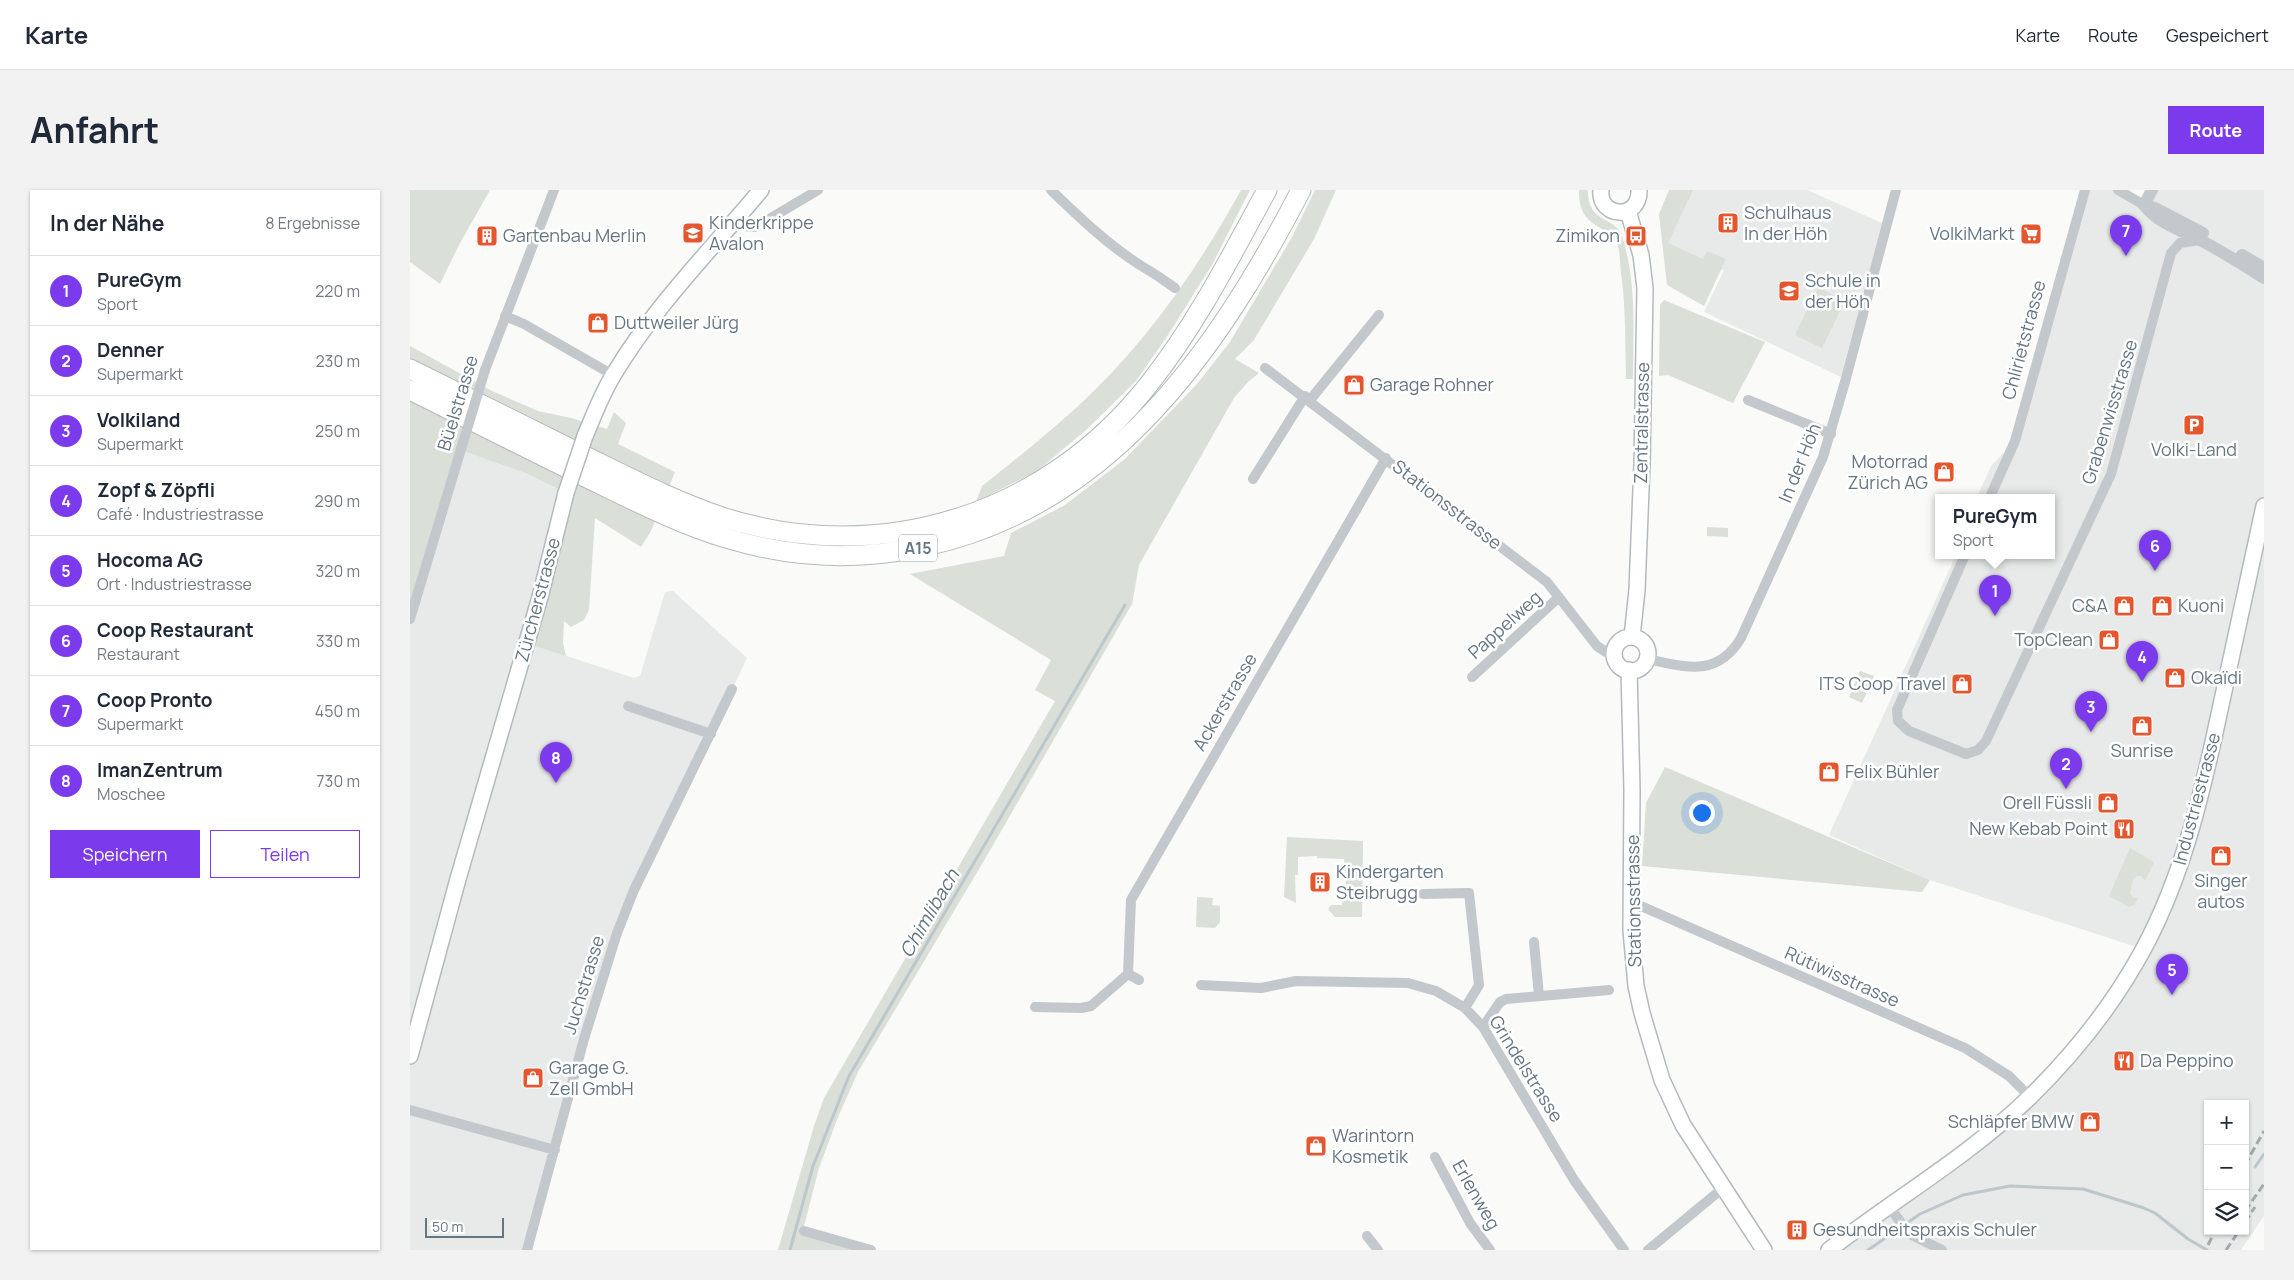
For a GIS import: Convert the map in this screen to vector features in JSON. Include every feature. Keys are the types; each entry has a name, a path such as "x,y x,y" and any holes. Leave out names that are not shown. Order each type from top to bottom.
{"highway":[{"name":"A15","path":"410,369 631,478 721,516 763,528 819,536 876,535 919,529 973,514 1012,497 1059,469 1083,452 1113,424 1150,382 1186,330 1267,190"},
{"name":"A15","path":"410,390 662,514 726,538 777,550 844,556 889,553 937,544 982,530 1027,511 1066,488 1123,443 1165,398 1213,339 1260,267 1301,190"}],"main road":[{"name":"Zürcherstrasse","path":"410,1056 458,879 540,597 566,493 585,436 613,375 656,315 761,190"},
{"path":"1601,190 1603,202 1607,208 1621,213 1628,211 1637,203 1639,190"},
{"name":"Zentralstrasse","path":"1628,211 1641,255 1645,288 1642,464 1637,590 1632,637"},
{"name":"Industriestrasse","path":"1829,1250 1893,1212 1978,1143 2030,1097 2070,1055 2110,1004 2144,949 2164,906 2198,811 2264,506"},
{"path":"1632,637 1643,642 1646,647 1647,659 1642,666 1629,670 1617,662 1614,653 1620,641 1632,637"},
{"name":"Stationsstrasse","path":"1629,670 1632,790 1631,904 1636,986 1642,1014 1659,1072 1683,1125 1764,1250"}],"street":[{"name":"Büelstrasse","path":"410,619 485,370 554,190"},
{"path":"732,225 756,227 818,190"},
{"path":"1051,190 1108,240 1175,288"},
{"name":"In der Höh","path":"1647,659 1697,667 1712,665 1729,655 1740,638 1820,464 1831,434 1896,190"},
{"name":"Chlirietstrasse","path":"1991,494 2015,441 2085,190"},
{"path":"2118,190 2144,205 2167,214 2264,268"},
{"path":"2144,205 2152,190"},
{"path":"2144,205 2156,218 2176,230 2200,240 2264,278"},
{"name":"Grabenwisstrasse","path":"1962,559 1899,703 1897,716 1903,727 1909,731 1960,753 1972,754 1982,747 1986,741 2111,474 2171,253 2180,243 2200,240"},
{"path":"1254,479 1307,398 1379,315"},
{"path":"505,316 524,324 613,375"},
{"name":"Stationsstrasse","path":"1266,368 1547,582 1597,646 1606,652 1614,653"},
{"path":"1748,400 1831,434"},
{"name":"Ackerstrasse","path":"1128,974 1131,900 1386,458"},
{"name":"Pappelweg","path":"1472,677 1559,597"},
{"name":"Juchstrasse","path":"527,1250 584,1039 617,933 634,890 732,689"},
{"path":"628,706 711,734"},
{"path":"1423,894 1469,893 1479,985 1466,1008"},
{"name":"Rütiwisstrasse","path":"1631,904 1641,906 1965,1048 2008,1076 2030,1097"},
{"path":"1534,942 1539,996"},
{"path":"1035,1007 1081,1008 1091,1006 1128,974 1139,980"},
{"name":"Grindelstrasse","path":"1201,985 1261,988 1296,981 1408,983 1436,992 1466,1008 1483,1027 1574,1180 1624,1250"},
{"path":"1483,1027 1500,1002 1506,999 1609,990"},
{"path":"413,1111 555,1150"},
{"name":"Erlenweg","path":"1435,1156 1470,1223 1490,1250"},
{"path":"1648,1250 1723,1188"},
{"path":"1893,1212 1908,1233 1942,1250"},
{"path":"804,1231 871,1250"},
{"path":"1368,1236 1378,1250"}],"shaded area":[{"path":"410,190 490,190 459,245 440,284 410,262"},
{"path":"1241,190 1250,190 1212,265 1168,335 1136,381 1086,430 1037,471 976,502 982,486 1076,408 1124,359 1168,306 1206,249"},
{"path":"1315,190 1336,190 1314,239 1254,340 1235,359 1259,373 1234,398 1139,565 1132,604 985,859 858,1072 838,1117 819,1168 803,1230 871,1250 778,1250 824,1098 1055,701 1035,690 1051,660 910,574 1004,556 1011,533 1065,505 1125,459 1197,384 1230,342 1292,237"},
{"path":"1579,190 1588,190 1592,209 1619,230 1627,253 1632,289 1633,379 1626,379 1624,299 1618,246 1614,238 1583,213"},
{"path":"1669,190 1693,190 1668,243 1703,259 1707,251 1726,259 1704,306 1667,285 1659,214"},
{"name":"Schule in der Höh","path":"1692,190 1807,190 1882,223 1841,377 1704,312 1724,270 1665,244"},
{"path":"2085,190 2118,190 2144,205 2152,190 2264,190 2264,1216 2241,1250 1829,1250 2030,1097 2143,949 1930,880 1829,835 1954,559 2055,559 2055,494 1978,494 1991,466 2015,441"},
{"path":"1818,287 1845,301 1822,348 1795,335"},
{"path":"1664,300 1765,342 1733,403 1668,375 1659,376 1660,305"},
{"path":"410,346 492,391 538,411 571,418 607,429 614,412 626,423 618,444 675,472 651,531 641,547 595,518 589,610 584,620 571,627 564,621 563,643 566,656 526,643 566,493 528,474 461,450 410,619"},
{"path":"461,449 528,474 566,493 527,643 634,678 640,676 665,592 673,591 747,658 617,933 527,1250 410,1250 410,619"},
{"path":"1707,527 1728,528 1728,537 1707,536"},
{"path":"1860,671 1874,676 1862,703 1849,697"},
{"path":"1665,767 1930,880 1922,892 1642,866 1646,803"},
{"path":"1287,837 1363,841 1362,917 1335,917 1328,909 1331,905 1342,905 1343,889 1346,888 1344,859 1317,858 1317,856 1298,857 1298,875 1295,875 1296,903 1284,897"},
{"path":"2130,848 2154,862 2145,881 2142,876 2137,876 2133,879 2130,894 2134,898 2138,898 2135,904 2129,907 2109,896"},
{"path":"1197,897 1213,898 1212,905 1220,906 1220,922 1215,928 1196,927"}],"waterway":[{"name":"Chimlibach","path":"790,1250 813,1166 849,1076 1125,605"},
{"path":"2255,1167 2264,1154"},
{"name":"Chimlibach","path":"1868,1250 1920,1214 1963,1195 2010,1186 2083,1189 2144,1208 2155,1213 2188,1239 2207,1250"}],"railway":[{"path":"2249,1158 2264,1131"},
{"path":"2249,1205 2264,1184"},
{"path":"2249,1216 2255,1207"},
{"path":"2208,1245 2213,1235"},
{"path":"2226,1250 2236,1235"}],"place":[{"name":"Schulhaus In der Höh","path":"1728,223"},
{"name":"Kinderkrippe Avalon","path":"693,233"},
{"name":"VolkiMarkt","path":"2031,234"},
{"name":"Gartenbau Merlin","path":"487,236"},
{"name":"Zimikon","path":"1636,236"},
{"name":"Coop Pronto","path":"2126,256"},
{"name":"Schule in der Höh","path":"1789,291"},
{"name":"Duttweiler Jürg","path":"598,323"},
{"name":"Garage Rohner","path":"1354,385"},
{"name":"Volki-Land","path":"2194,425"},
{"name":"Motorrad Zürich AG","path":"1944,472"},
{"name":"Coop Restaurant","path":"2155,571"},
{"name":"C&A","path":"2124,606"},
{"name":"Kuoni","path":"2162,606"},
{"name":"PureGym","path":"1995,616"},
{"name":"TopClean","path":"2109,640"},
{"name":"Okaïdi","path":"2175,678"},
{"name":"Zopf & Zöpfli","path":"2142,682"},
{"name":"ITS Coop Travel","path":"1962,684"},
{"name":"Sunrise","path":"2142,726"},
{"name":"Volkiland","path":"2091,732"},
{"name":"Felix Bühler","path":"1829,772"},
{"name":"ImanZentrum","path":"556,783"},
{"name":"Denner","path":"2066,789"},
{"name":"Orell Füssli","path":"2108,803"},
{"name":"New Kebab Point","path":"2124,829"},
{"name":"Singer autos","path":"2221,856"},
{"name":"Kindergarten Steibrugg","path":"1320,882"},
{"name":"Hocoma AG","path":"2172,995"},
{"name":"Da Peppino","path":"2124,1061"},
{"name":"Garage G. Zell GmbH","path":"533,1078"},
{"name":"Schläpfer BMW","path":"2090,1122"},
{"name":"Warintorn Kosmetik","path":"1316,1146"},
{"name":"Gesundheitspraxis Schuler","path":"1797,1230"}]}
